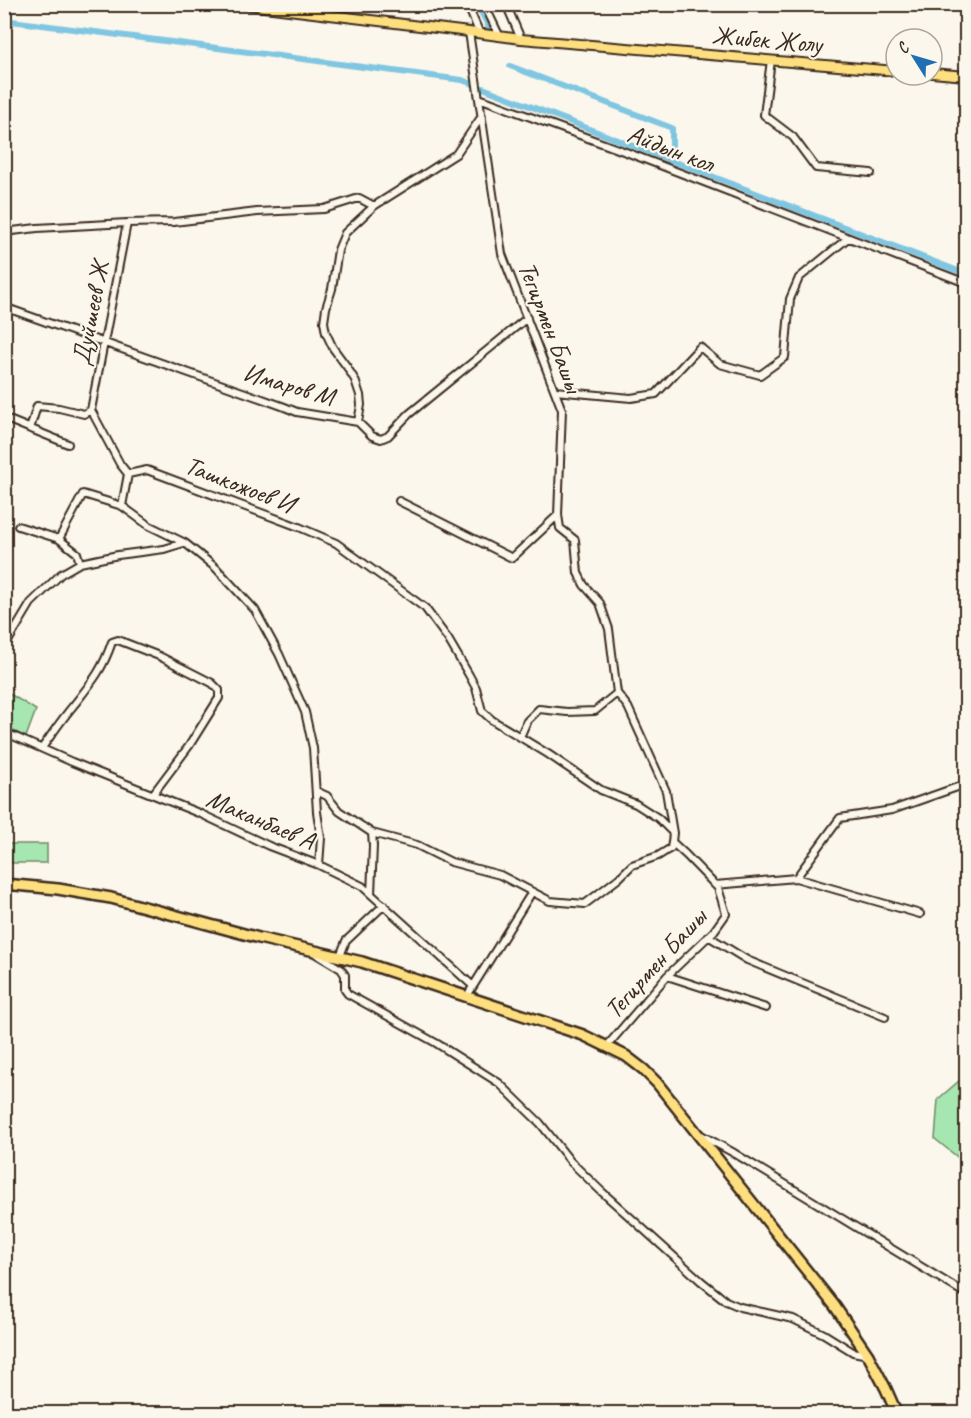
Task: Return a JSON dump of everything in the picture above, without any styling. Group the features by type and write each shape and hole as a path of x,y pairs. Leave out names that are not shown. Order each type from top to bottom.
{"highway":[{"path":"4,884 58,888 111,898 259,938 362,962 582,1035 626,1056 657,1083 834,1305 868,1355 897,1413"}],"main road":[{"name":"Жибек Жолу","path":"240,4 500,37 884,69"},
{"path":"944,74 966,76"}],"street":[{"path":"467,4 480,34"},
{"path":"484,4 500,37"},
{"path":"506,4 521,39"},
{"name":"Тегирмен Башы","path":"469,32 502,254 562,410 558,515"},
{"path":"771,60 764,115 793,137 816,168 871,173"},
{"name":"Айдын кол","path":"479,98 966,283"},
{"path":"358,422 361,405 355,380 333,348 324,322 338,250 345,233 374,206 456,154 482,115"},
{"path":"4,232 127,222 174,222 257,212 324,209 359,198 374,206"},
{"name":"Дуйшеев Ж","path":"91,410 127,222"},
{"path":"555,391 631,398 656,394 700,347 720,364 760,375 785,357 790,299 799,278 848,238"},
{"name":"Имаров М","path":"4,307 297,412 358,422 372,436 381,439 388,436 409,414 527,318"},
{"path":"30,429 37,406 84,414 91,410 120,464 128,474 122,506"},
{"path":"4,418 68,444"},
{"name":"Ташкожоев И","path":"128,474 147,470 336,543 425,608 448,639 469,675 476,688 482,711 492,720 558,760 601,790 636,804 658,818 673,832"},
{"path":"59,539 83,494 122,506 148,525 185,543 216,568 255,610 279,654 305,712 313,748 321,838 319,865"},
{"path":"399,501 512,558 558,515"},
{"path":"316,791 327,796 339,811 372,833 417,846 451,862 501,875 550,901 585,904 632,866 671,848 673,832 666,791 628,707 617,693 609,629 600,603 584,585 578,573 575,540 560,528 558,515"},
{"path":"18,526 59,539 77,553 80,563"},
{"path":"4,648 31,603 61,574 80,563 164,549 185,543"},
{"path":"42,748 98,675 106,661 112,642 118,640 159,656 212,683 219,690 219,698 189,746 153,794"},
{"path":"520,737 527,721 539,708 567,712 596,711 617,693"},
{"name":"Маканбаев А","path":"4,732 201,814 362,886 473,986"},
{"path":"796,878 840,818 892,810 966,784"},
{"path":"372,833 372,894"},
{"name":"Тегирмен Башы","path":"607,1046 667,976 714,931 726,914 718,888 672,842"},
{"path":"714,885 796,878 920,914"},
{"path":"467,996 532,892"},
{"path":"340,956 346,941 384,905"},
{"path":"708,936 747,960 885,1017"},
{"path":"309,949 341,969 345,975 345,990 348,994 436,1043 499,1083 540,1123 571,1162 601,1191 701,1281 726,1300 740,1307 793,1319 853,1352 868,1355"},
{"path":"667,976 766,1008"},
{"path":"697,1134 734,1153 966,1294"}],"green space":[{"path":"5,691 36,710 26,737 5,727"},
{"path":"7,844 47,844 47,863 8,863"},
{"path":"966,1075 966,1164 935,1139 938,1099"}],"waterway":[{"path":"477,4 489,27"},
{"path":"4,20 462,80 473,84"},
{"path":"510,66 672,128 672,161"},
{"path":"483,88 966,274"}]}
